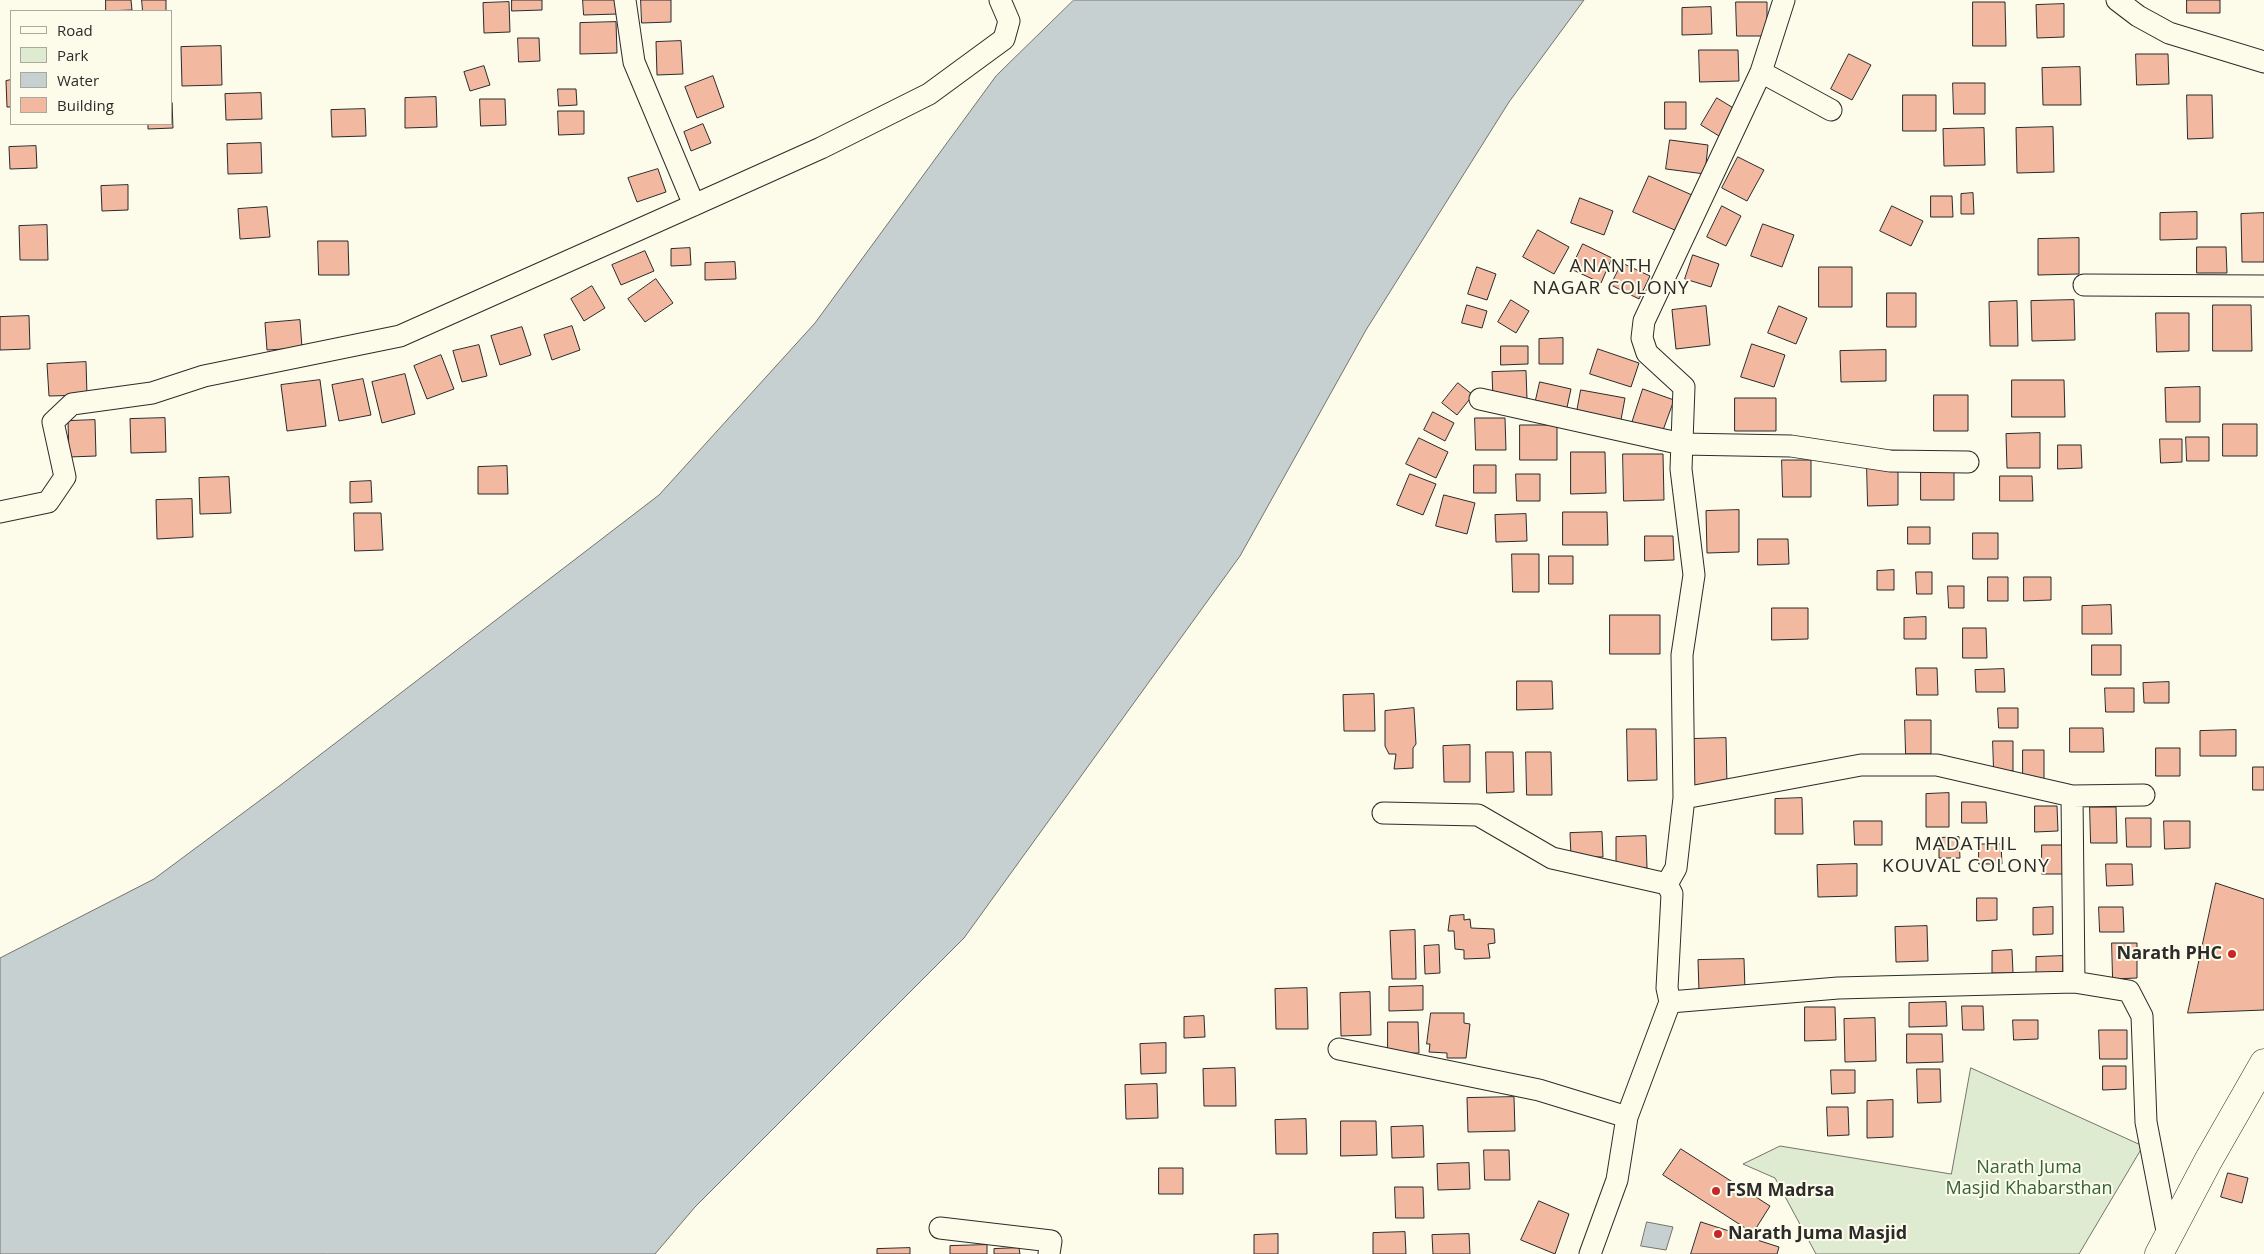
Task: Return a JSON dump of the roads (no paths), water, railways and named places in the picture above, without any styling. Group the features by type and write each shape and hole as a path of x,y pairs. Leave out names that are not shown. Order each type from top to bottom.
{"main road":[{"path":"2163,1245 2264,1063"}],"street":[{"path":"625,0 634,62 694,205"},
{"path":"0,512 48,502 65,477 53,422 72,404 152,392 204,376 400,336 821,148 929,94 1004,40 1009,21 1000,0"},
{"path":"1667,884 1676,868 1684,798 1682,655 1694,575 1681,469 1684,388 1647,353 1642,338 1644,321 1761,72 1784,0"},
{"path":"2118,0 2138,16 2169,33 2264,62"},
{"path":"1761,72 1831,110"},
{"path":"2084,284 2264,286"},
{"path":"1480,399 1682,444 1791,446 1890,461 1968,462"},
{"path":"1684,798 1861,765 1937,765 2072,796 2144,795"},
{"path":"2072,796 2074,982"},
{"path":"1383,813 1478,815 1552,858 1667,884"},
{"path":"1590,1254 1617,1180 1627,1117 1670,1002 1667,988 1672,894 1667,884"},
{"path":"1670,1002 1838,988 2074,982 2129,991 2142,1016 2146,1122 2163,1245"},
{"path":"1339,1049 1538,1090 1627,1117"},
{"path":"940,1228 1051,1241 1049,1254"}],"water":[{"path":"1074,0 1584,0 1509,102 1366,330 1240,556 964,938 695,1207 655,1254 0,1254 0,958 154,879 282,784 659,495 815,323 996,76"},
{"path":"1647,1222 1673,1227 1666,1250 1641,1246"}],"place":[{"name":"Narath PHC","path":"2232,954"},
{"name":"FSM Madrsa","path":"1716,1191"},
{"name":"Narath Juma Masjid","path":"1718,1234"}],"district":[{"name":"ANANTH NAGAR COLONY","path":"1611,278"},
{"name":"MADATHIL KOUVAL COLONY","path":"1966,856"}],"park label":[{"name":"Narath Juma Masjid Khabarsthan","path":"2029,1178"}]}
